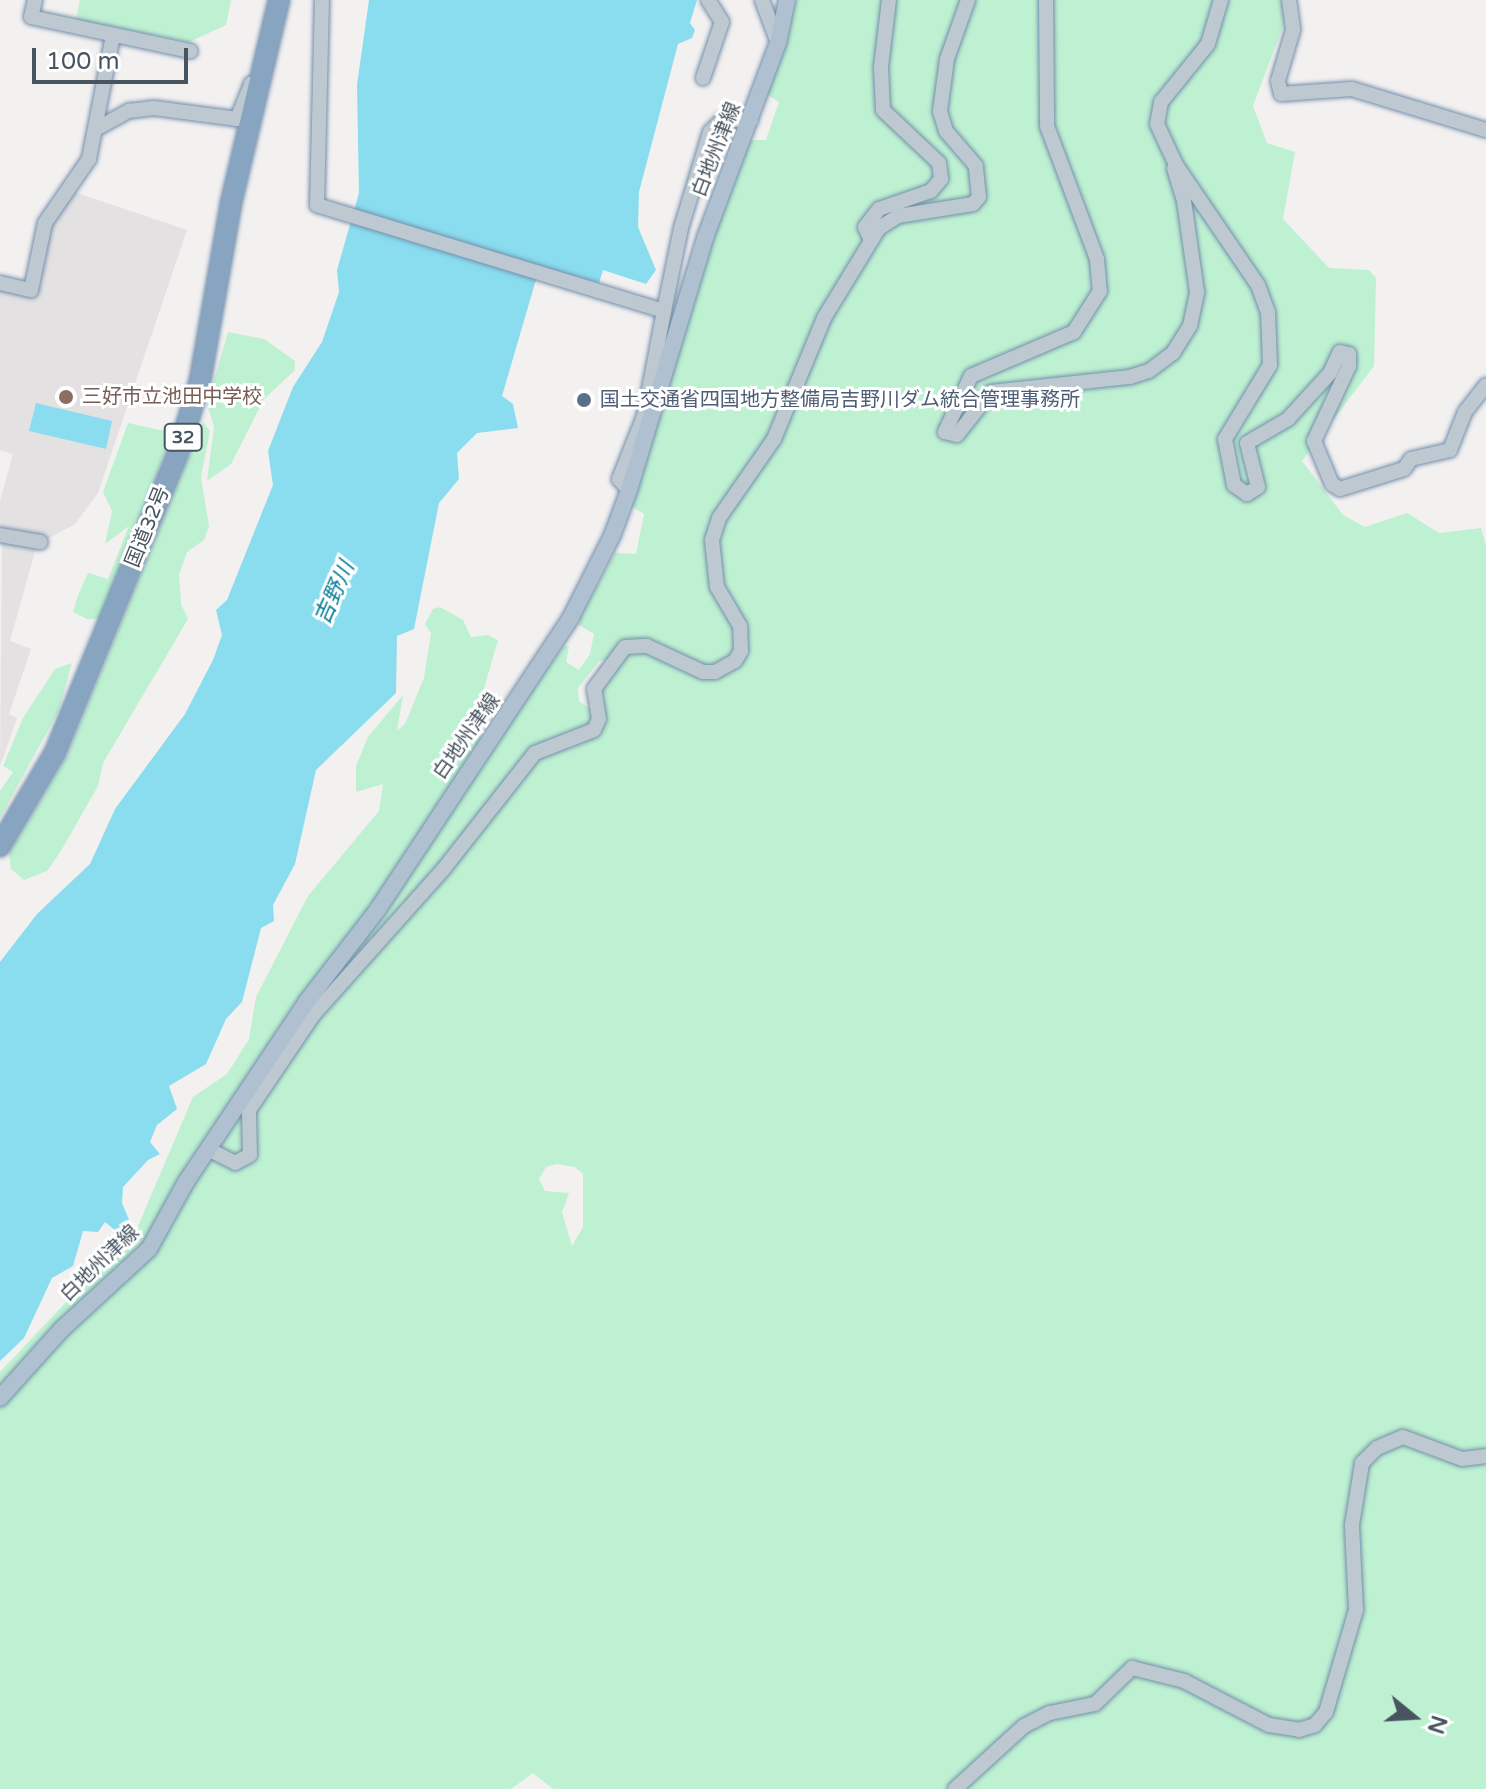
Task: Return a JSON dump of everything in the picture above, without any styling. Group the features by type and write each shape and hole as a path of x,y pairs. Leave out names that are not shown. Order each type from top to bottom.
{"highway":[{"name":"国道32号","path":"0,846 55,753 178,453 200,381 231,203 279,0"}],"main road":[{"name":"白地州津線","path":"0,1398 62,1329 140,1259 208,1149 307,1001 378,909 558,638 606,551 629,490 705,238 778,43 787,0"}],"street":[{"path":"35,0 31,17 190,51"},
{"path":"322,0 317,84 321,133 313,197 323,209 664,311"},
{"path":"762,0 778,43"},
{"path":"871,240 865,227 879,209 931,191 941,179 939,163 883,110 881,67 889,0"},
{"path":"208,1149 235,1163 250,1155 249,1110 314,1014 442,871 535,753 594,730 599,719 594,689 625,647 647,646 703,672 715,672 735,661 742,638 712,572 716,529 774,439 824,318 871,240 898,216 973,204 979,197 976,166 946,131 940,111 947,59 968,0"},
{"path":"1046,0 1047,126 1097,259 1100,291 1074,332 971,376 945,432 957,435 991,392 1130,377 1149,371 1173,353 1190,326 1197,292 1184,201 1160,134 1158,112 1200,57 1221,0"},
{"path":"1289,0 1293,30 1278,81 1281,94 1352,89 1486,130"},
{"path":"703,78 722,22 708,1"},
{"path":"0,283 31,290 45,223 89,159 113,35"},
{"path":"96,129 129,111 154,108 237,119 251,84 260,85"},
{"path":"629,490 619,479 644,416 681,228 710,132 722,120 751,120"},
{"path":"1171,158 1258,285 1268,312 1270,365 1225,439 1240,492 1252,493 1258,487 1247,443 1288,419 1330,373 1340,352 1349,354 1349,366 1314,441 1332,484 1340,489 1404,469 1411,459 1450,450 1465,412 1486,385"},
{"path":"0,535 40,542"},
{"path":"955,1789 1024,1726 1050,1713 1095,1704 1138,1667 1184,1681 1269,1725 1299,1730 1315,1725 1329,1703 1356,1610 1352,1525 1362,1463 1377,1448 1403,1437 1462,1459 1486,1456"}],"shaded area":[{"name":"三好市立池田中学校","path":"74,192 187,230 98,493 75,524 46,540 0,532 0,501 13,454 0,450 0,286 33,294 45,233"},
{"path":"2,537 36,548 10,641 31,649 9,714 17,718 0,766"}],"green space":[{"path":"80,0 231,0 226,25 189,42 76,20"},
{"path":"796,0 1293,0 1253,106 1267,143 1295,152 1283,219 1329,268 1369,270 1376,278 1374,366 1302,461 1343,515 1365,527 1407,513 1439,533 1481,528 1486,545 1486,1789 553,1789 533,1773 511,1789 0,1789 0,1372 138,1226 193,1097 227,1074 249,1039 256,997 308,896 379,811 383,784 356,792 356,766 368,737 403,695 397,731 405,724 424,678 431,633 425,624 433,609 440,607 463,620 471,637 488,635 498,640 472,730 492,745 564,646 569,646 566,662 579,670 590,654 594,634 579,625 580,618 615,553 636,554 644,514 631,506 706,258 750,140 766,140 779,102 767,94","holes":["627,641 649,644 649,651 627,651 598,696 604,719 601,728 591,737 581,734 590,726 593,711 579,701 578,688 599,661 609,660","557,1164 575,1167 583,1174 583,1227 572,1246 562,1212 569,1193 545,1191 539,1179 546,1167"]},
{"path":"228,332 264,339 295,361 295,370 264,399 231,464 207,481 214,427 207,404"},
{"path":"203,422 210,431 201,477 209,526 204,540 187,552 179,575 181,604 188,619 103,763 98,786 61,851 47,871 24,880 11,869 9,854 67,756"},
{"path":"128,423 164,431 170,441 99,619 87,619 73,612 78,595 88,573 108,579 129,526 105,544 112,511 103,492"},
{"path":"72,663 59,710 0,818 0,791 13,772 3,766 23,718 55,669"}],"water":[{"name":"吉野川","path":"369,0 697,0 690,23 695,30 692,38 678,44 639,192 638,227 656,270 646,284 603,270 599,283 540,266 502,396 513,404 518,428 477,433 457,453 459,479 439,503 414,629 397,636 396,693 316,770 295,864 273,905 274,921 261,928 242,1002 226,1019 206,1064 169,1086 177,1109 157,1125 150,1142 160,1154 148,1160 123,1187 122,1203 130,1222 117,1232 105,1222 98,1232 83,1231 73,1266 52,1278 24,1338 0,1361 0,962 37,914 90,864 115,809 185,714 213,660 222,635 216,610 227,600 273,485 268,451 293,387 322,342 339,292 337,270 359,193 357,85"},
{"path":"36,403 112,421 106,449 29,431"}],"place":[{"name":"三好市立池田中学校","path":"66,397"},
{"name":"国土交通省四国地方整備局吉野川ダム統合管理事務所","path":"584,400"}]}
